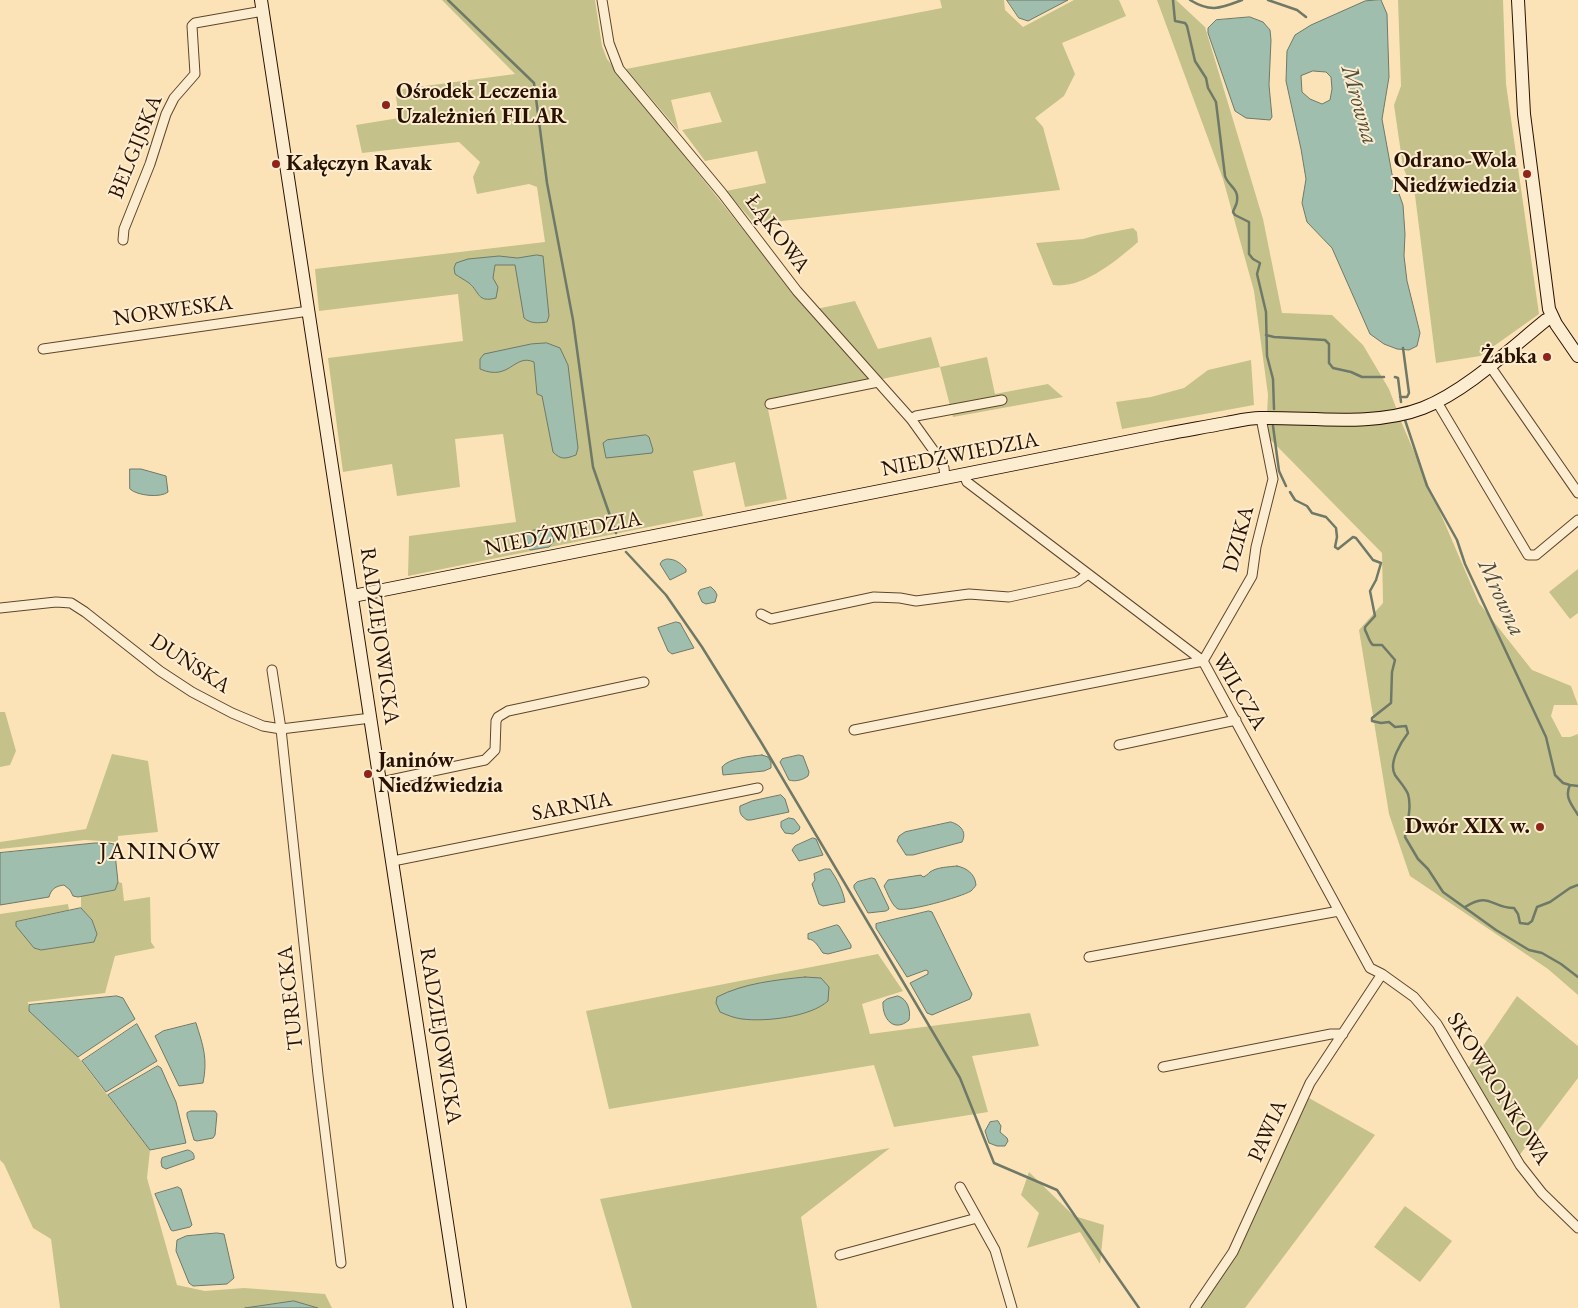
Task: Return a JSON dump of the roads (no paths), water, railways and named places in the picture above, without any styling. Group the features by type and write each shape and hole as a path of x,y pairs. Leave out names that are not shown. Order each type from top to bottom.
{"street":[{"name":"ŁĄKOWA","path":"602,0 609,43 619,69 722,193 796,291 912,418 940,458 945,478"},
{"path":"1518,0 1520,64 1525,121 1547,297 1552,317 1578,356"},
{"name":"BELGIJSKA","path":"123,240 124,229 150,164 166,114 174,98 194,74 192,26 262,5"},
{"name":"RADZIEJOWICKA","path":"262,5 460,1308"},
{"name":"NORWESKA","path":"43,348 309,311"},
{"name":"NIEDŹWIEDZIA","path":"352,596 1166,434 1261,418 1370,418 1402,414 1437,402 1490,366 1552,317"},
{"path":"1490,366 1578,493"},
{"path":"770,404 878,382"},
{"path":"912,418 1002,400"},
{"path":"1437,402 1528,555 1536,555 1578,520"},
{"name":"DZIKA","path":"1203,661 1252,576 1256,547 1273,479 1261,418"},
{"name":"WILCZA","path":"964,475 966,482 1203,661 1370,968 1382,974"},
{"path":"761,614 771,619 874,598 900,598 922,601 969,594 1009,597 1077,582 1088,574"},
{"name":"DUŃSKA","path":"0,608 56,602 71,603 160,671 192,692 232,713 263,726 281,729 371,718"},
{"path":"854,730 1203,661"},
{"name":"TURECKA","path":"272,670 281,729 317,1066 341,1263"},
{"path":"381,782 485,760 495,750 496,721 498,717 508,711 644,682"},
{"path":"1119,745 1236,720"},
{"name":"SARNIA","path":"393,861 758,788"},
{"path":"1089,957 1339,911"},
{"name":"PAWIA","path":"1195,1308 1233,1252 1310,1083 1382,974"},
{"name":"SKOWRONKOWA","path":"1382,974 1414,997 1437,1024 1520,1165 1542,1193 1578,1228"},
{"path":"1163,1067 1331,1034 1342,1034"},
{"path":"960,1187 995,1250 1012,1308"},
{"path":"840,1255 977,1218"}],"water":[{"path":"1007,0 1068,0 1028,21 1019,18"},
{"path":"1381,0 1387,14 1389,77 1382,119 1392,174 1403,205 1404,256 1407,281 1420,333 1417,346 1409,350 1397,349 1384,344 1370,334 1332,248 1307,222 1302,203 1306,179 1286,81 1287,51 1295,35 1311,25 1365,1","holes":["1313,71 1326,72 1331,77 1332,89 1330,100 1322,104 1310,99 1302,92 1301,76"]},
{"path":"1250,17 1263,22 1270,30 1269,85 1272,117 1270,120 1246,118 1235,111 1208,33 1208,28 1216,20"},
{"path":"499,256 517,258 543,256 549,316 547,322 532,322 524,318 515,265 495,265 493,278 498,287 496,298 490,299 482,298 473,286 455,274 454,268 456,263 468,259"},
{"path":"547,343 560,348 568,365 578,448 576,455 566,458 561,458 553,452 542,396 537,394 534,362 521,361 498,372 480,369 480,359 484,354 531,344"},
{"path":"646,435 649,437 653,450 652,453 606,458 603,443 607,440"},
{"path":"130,469 141,469 166,476 168,492 155,496 143,495 133,491 130,489"},
{"path":"538,529 550,529 554,541 549,547 530,550 525,533"},
{"path":"667,559 678,562 686,569 686,572 670,580 660,564"},
{"path":"711,587 717,595 715,602 706,604 702,602 698,593 700,590"},
{"path":"676,622 680,623 694,648 672,654 668,651 658,628"},
{"path":"762,755 768,757 771,762 771,768 764,771 723,775 722,767 730,761"},
{"path":"799,755 803,756 809,772 808,776 804,779 789,780 780,762 782,759"},
{"path":"781,795 785,799 789,812 751,820 747,820 741,814 740,806 752,801"},
{"path":"789,818 794,819 800,827 793,834 785,833 781,827 781,822"},
{"path":"951,822 962,829 964,835 962,842 913,855 906,855 897,841 899,836 905,832"},
{"path":"813,838 816,839 823,855 799,861 792,850 795,846"},
{"path":"95,843 114,844 118,882 115,890 78,897 73,896 64,885 54,888 49,897 0,905 0,853"},
{"path":"957,866 970,872 976,886 971,891 957,897 912,908 898,909 884,886 888,880 921,875 923,877 936,869"},
{"path":"830,869 835,877 845,902 823,906 819,904 812,884 815,880 814,874"},
{"path":"875,879 888,906 889,909 886,911 868,913 854,888 857,882"},
{"path":"81,908 92,920 97,934 94,942 41,950 34,948 16,926 16,922"},
{"path":"929,911 932,912 972,994 970,999 932,1015 927,1013 910,983 928,974 928,971 926,970 907,977 876,928 876,924"},
{"path":"837,925 851,945 851,948 828,954 823,953 815,942 808,939 808,934"},
{"path":"805,977 821,978 829,987 828,1001 799,1015 763,1020 742,1019 720,1012 716,1003 717,997 738,988"},
{"path":"117,996 123,998 135,1019 78,1057 29,1011 29,1005"},
{"path":"898,996 904,1000 910,1013 909,1020 904,1024 898,1025 887,1019 883,1002"},
{"path":"196,1023 205,1059 203,1083 179,1086 155,1036 163,1031"},
{"path":"137,1024 157,1061 106,1092 82,1061"},
{"path":"158,1066 161,1068 176,1102 186,1143 150,1150 108,1095"},
{"path":"191,1111 215,1111 217,1114 213,1138 194,1140 187,1116 187,1113"},
{"path":"998,1121 1001,1126 1000,1132 1008,1141 1005,1146 989,1143 985,1131 990,1122"},
{"path":"188,1150 193,1153 194,1159 166,1169 162,1167 162,1158"},
{"path":"178,1187 181,1189 192,1225 173,1231 155,1194"},
{"path":"224,1234 234,1278 227,1284 193,1286 189,1283 176,1251 177,1240 186,1236"},
{"path":"294,1301 318,1308 245,1308"}],"waterway":[{"path":"448,0 534,83 547,183 573,320 593,467 616,533"},
{"name":"Mrowna","path":"1173,0 1175,21 1185,23 1187,26 1195,61 1206,78 1208,88 1216,102 1225,176 1235,190 1237,197 1237,204 1233,212 1249,222 1249,254 1260,263 1257,274 1266,312 1267,356 1273,379 1274,409"},
{"name":"Mrowna","path":"1190,0 1210,8 1242,0"},
{"name":"Mrowna","path":"1268,0 1297,10 1306,17"},
{"name":"Mrowna","path":"1266,335 1325,340 1329,344 1329,363 1333,368 1351,372 1362,377 1384,377"},
{"name":"Mrowna","path":"1400,397 1407,397 1409,393 1403,348"},
{"name":"Mrowna","path":"1395,377 1398,378 1401,402"},
{"name":"Mrowna","path":"1405,420 1427,486 1457,540 1465,564 1546,737 1555,775 1563,783 1578,786"},
{"name":"Mrowna","path":"1273,426 1279,471 1286,486"},
{"name":"Mrowna","path":"1290,492 1295,500 1307,506 1312,513 1326,517 1336,528 1335,547 1338,549 1353,537 1356,538 1373,560 1381,563 1376,580 1370,591 1375,616 1365,627 1365,630 1372,644 1382,645 1395,660 1392,672 1391,703 1372,718 1372,721 1389,722 1395,727 1406,726 1408,733 1396,753 1393,770 1408,794 1409,810 1405,837 1418,859 1428,869 1443,892 1496,930 1529,950 1542,953 1578,977"},
{"path":"626,552 666,595 702,647 761,742 960,1078 994,1163 1057,1190 1139,1308"},
{"name":"Mrowna","path":"1570,785 1568,797 1578,815"},
{"name":"Mrowna","path":"1465,907 1480,900 1490,901 1500,906 1514,908 1520,923 1528,924 1532,921 1537,907 1550,902 1570,888 1578,885"}],"place":[{"name":"Ośrodek Leczenia Uzależnień FILAR","path":"386,105"},
{"name":"Kałęczyn Ravak","path":"276,164"},
{"name":"Odrano-Wola Niedźwiedzia","path":"1527,174"},
{"name":"Żabka","path":"1547,357"},
{"name":"Janinów Niedźwiedzia","path":"368,774"},
{"name":"Dwór XIX w.","path":"1540,827"}],"district":[{"name":"JANINÓW","path":"160,852"}]}
